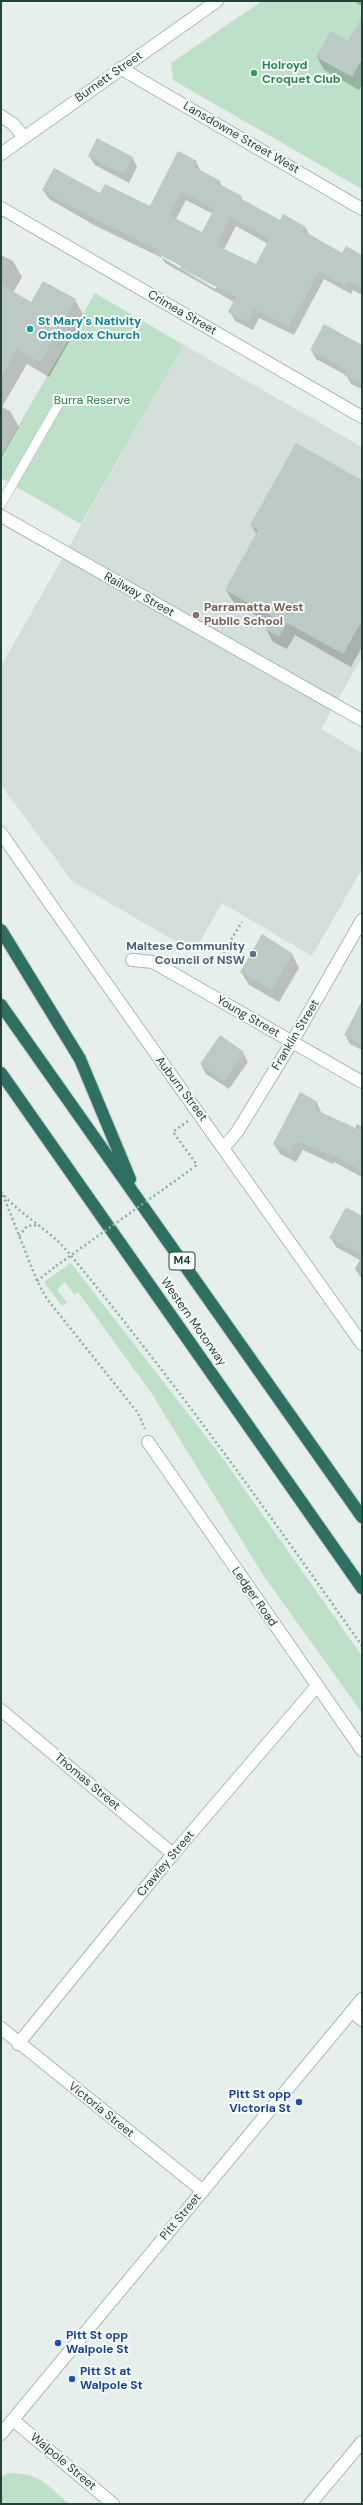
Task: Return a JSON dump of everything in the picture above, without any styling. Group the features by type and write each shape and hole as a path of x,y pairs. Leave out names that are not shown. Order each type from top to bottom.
{"highway":[{"path":"1,930 80,1059 137,1198"},
{"name":"M4","path":"1,1005 362,1517"},
{"name":"Western Motorway","path":"1,1073 362,1588"}],"street":[{"name":"Burnett Street","path":"1,154 120,68 217,1"},
{"name":"Lansdowne Street West","path":"120,68 362,209"},
{"path":"1,116 13,124 24,137"},
{"name":"Crimea Street","path":"1,208 362,417"},
{"name":"Railway Street","path":"1,516 362,720"},
{"name":"Auburn Street","path":"1,833 155,1054 224,1147 362,1344"},
{"name":"Franklin Street","path":"224,1147 237,1132 292,1042 362,920"},
{"name":"Young Street","path":"132,960 153,962 362,1082"},
{"name":"Ledger Road","path":"148,1442 316,1686 362,1750"},
{"name":"Crawley Street","path":"18,2044 173,1854 316,1686"},
{"name":"Thomas Street","path":"1,1710 173,1854"},
{"name":"Pitt Street","path":"1,2434 362,1999"},
{"path":"352,2011 362,2020"},
{"name":"Victoria Street","path":"1,2029 202,2191"},
{"name":"Walpole Street","path":"13,2420 113,2504"},
{"path":"310,2504 362,2442"}],"lane":[{"path":"1,504 62,398"}],"path":[{"path":"218,961 242,922"},
{"path":"37,1281 198,1165 173,1132 190,1120"},
{"path":"2,1193 41,1226 67,1251 168,1376 259,1499 362,1646"},
{"path":"2,1193 37,1281 47,1299 138,1413 145,1429 148,1442"},
{"path":"19,1236 27,1226 35,1224 41,1226"}],"shaded area":[{"name":"Parramatta West Public School","path":"184,345 362,447 362,657 321,729 362,753 362,869 312,956 222,903 194,952 72,881 1,785 1,666"}],"green space":[{"path":"262,1 362,1 362,189 173,80 171,63"},
{"name":"Burra Reserve","path":"95,293 184,345 81,524 1,478 1,456"},
{"path":"71,1263 221,1456 362,1656 362,1713 263,1575 152,1394 78,1292 75,1295 65,1282 57,1290 67,1302 62,1306 44,1282"},
{"path":"8,2473 28,2475 42,2481 69,2504 1,2504 1,2477"}],"building":[{"path":"362,17 362,59 352,77 316,57 330,31 348,41"},
{"path":"97,138 133,157 123,174 88,156"},
{"path":"178,151 197,161 194,167 221,181 219,184 242,196 240,198 280,220 283,214 306,227 304,231 342,253 346,246 362,255 362,289 348,281 345,286 319,271 289,327 254,309 248,322 228,312 236,297 180,268 181,266 158,254 160,251 88,216 42,190 54,168 100,193 105,184 150,206","holes":["181,191 214,209 202,232 169,215","230,217 269,239 256,264 217,246"]},
{"name":"St Mary's Nativity Orthodox Church","path":"43,281 76,299 40,362 17,349 1,377 1,284 31,302"},
{"path":"324,324 362,345 362,384 344,375 347,370 310,350"},
{"path":"296,443 362,480 362,621 343,654 287,623 279,637 265,629 272,616 225,590 258,530 250,525"},
{"path":"262,934 293,954 272,990 240,972"},
{"path":"362,1001 362,1045 344,1035"},
{"path":"220,1035 244,1052 224,1081 200,1064"},
{"path":"300,1092 318,1102 314,1109 362,1131 362,1171 328,1152 328,1154 297,1141 290,1153 273,1144"},
{"path":"346,1207 362,1216 362,1255 329,1238"}],"place":[{"name":"Holroyd Croquet Club","path":"254,73"},
{"name":"St Mary's Nativity Orthodox Church","path":"30,329"},
{"name":"Parramatta West Public School","path":"196,615"},
{"name":"Maltese Community Council of NSW","path":"253,954"},
{"name":"Pitt St opp Victoria St","path":"299,2102"},
{"name":"Pitt St opp Walpole St","path":"58,2343"},
{"name":"Pitt St at Walpole St","path":"72,2379"}]}
